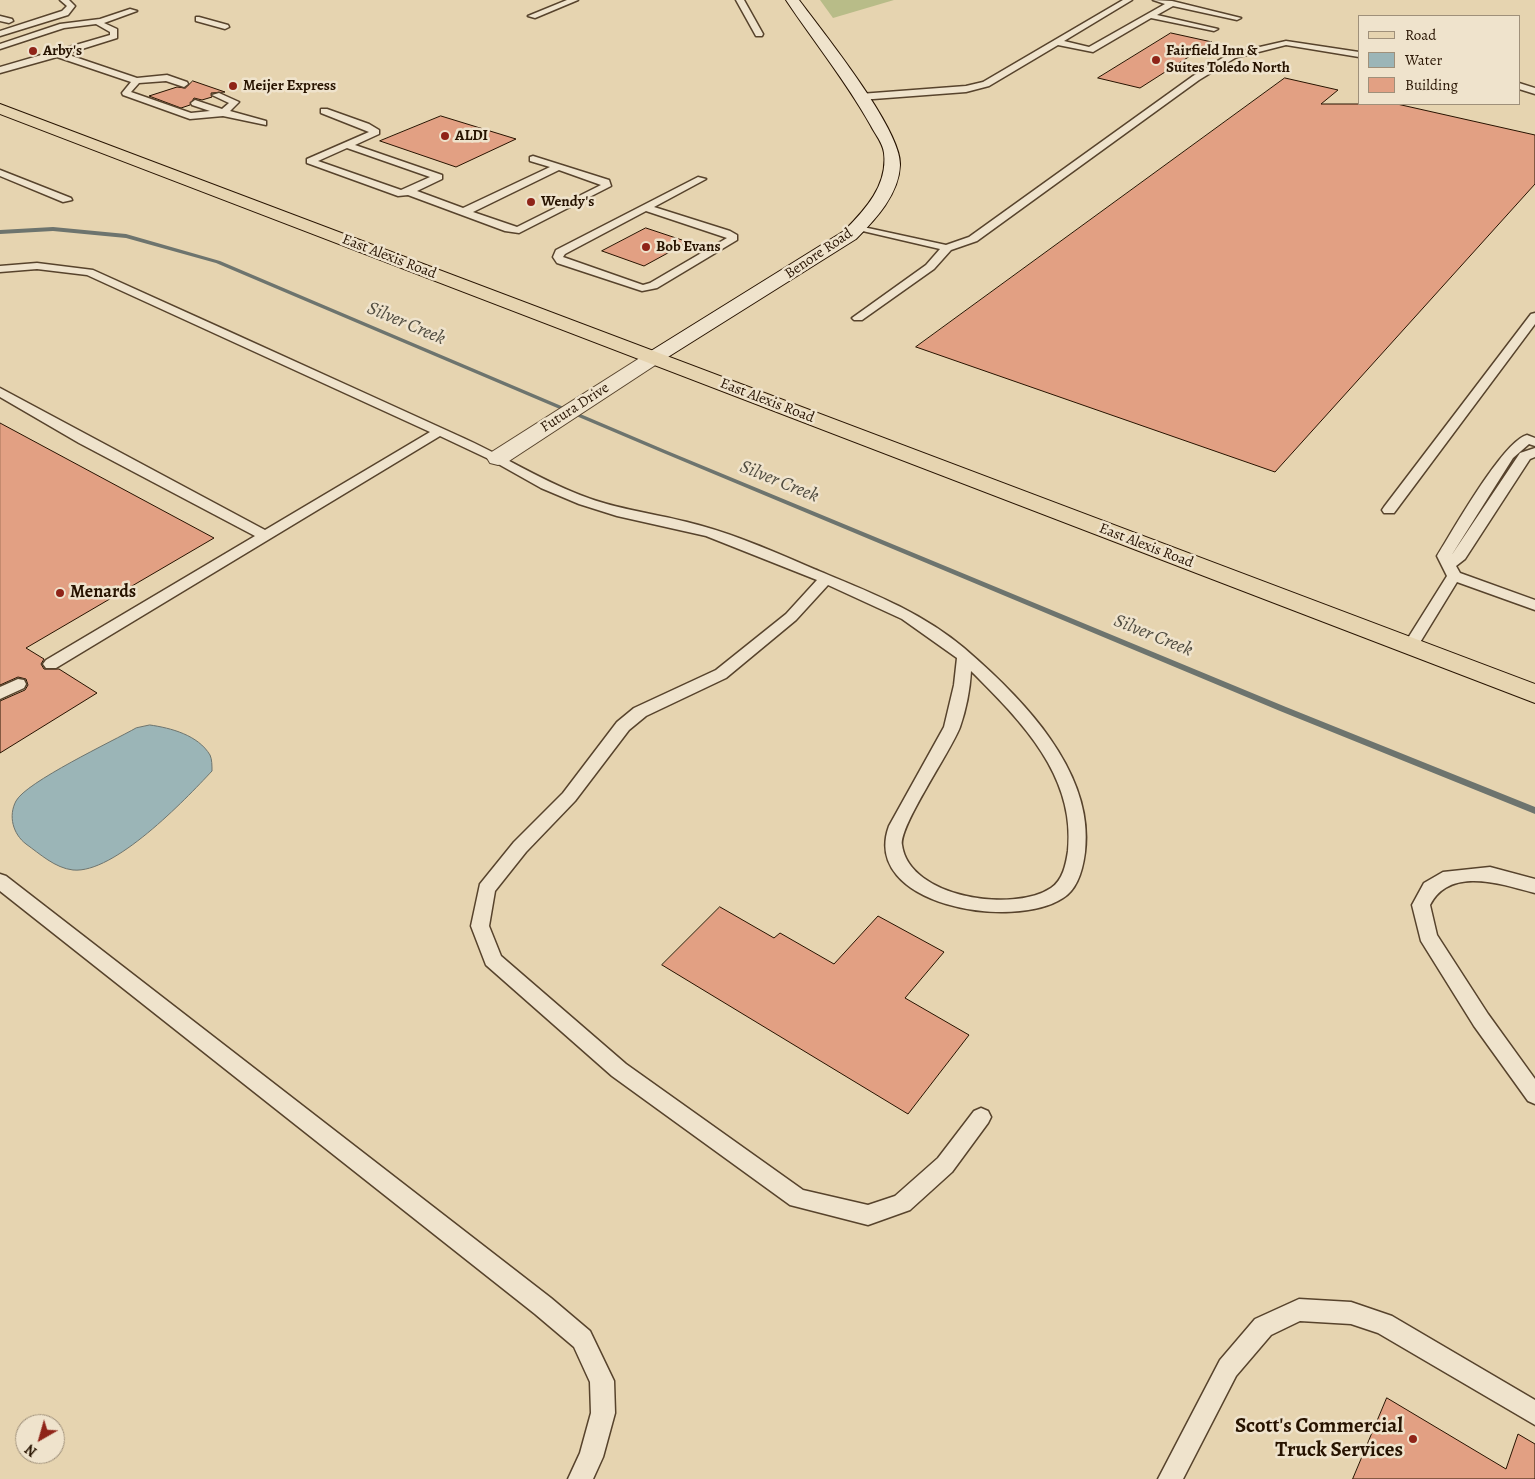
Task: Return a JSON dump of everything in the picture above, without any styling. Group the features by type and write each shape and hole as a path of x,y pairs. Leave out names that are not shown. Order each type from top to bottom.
{"main road":[{"name":"Benore Road","path":"653,358 828,251 858,227 879,203 887,186 892,153 860,97 792,0"},
{"name":"East Alexis Road","path":"1,111 1535,694"},
{"name":"Futura Drive","path":"498,458 653,358"}],"lane":[{"path":"0,34 65,13 71,6 64,0"},
{"path":"532,16 574,0"},
{"path":"740,0 759,34"},
{"path":"1112,0 1125,2"},
{"path":"1157,0 1238,18"},
{"path":"860,97 966,89 986,84 1125,2"},
{"path":"1056,42 1090,50 1172,3"},
{"path":"0,47 63,26 101,21 133,11"},
{"path":"1150,16 1214,29"},
{"path":"0,18 9,20 0,23"},
{"path":"199,19 226,27"},
{"path":"3,70 114,36 114,30 99,23 101,21"},
{"path":"858,318 930,267 947,248 973,239 1196,78 1232,56 1286,43 1358,55"},
{"path":"58,54 154,88"},
{"path":"184,84 167,78 136,81 126,93 190,116 223,113 235,102 216,95"},
{"path":"1520,86 1535,91"},
{"path":"195,103 263,124"},
{"path":"324,111 376,132 346,145 310,161 402,194 438,177 346,145"},
{"path":"408,191 509,229 519,230 606,186 606,182 533,159"},
{"path":"464,212 558,167"},
{"path":"0,173 67,200"},
{"path":"646,208 726,233 733,237 732,240 653,286 642,288 561,261 558,257 560,252 701,179"},
{"path":"858,227 947,248"},
{"path":"0,269 38,266 89,272 498,458 549,488 599,507 696,528 888,605 937,634 994,686 1044,740 1066,775 1078,820 1076,851 1071,876 1058,892 1034,904 1005,908 973,906 940,895 915,879 901,865 893,845 898,826 952,726 962,685 964,659"},
{"path":"1389,510 1535,316"},
{"path":"0,392 84,440 265,534"},
{"path":"51,664 265,534 440,431"},
{"path":"1531,440 1508,456 1444,556 1451,570 1535,605"},
{"path":"1411,646 1451,570 1522,460 1525,456 1535,452"},
{"path":"826,579 791,617 720,674 640,712 623,726 569,797 520,847 486,889 480,926 494,960 619,1070 798,1198 868,1215 902,1203 945,1166 981,1116"},
{"path":"0,694 18,684"},
{"path":"1535,886 1490,874 1449,877 1430,888 1421,905 1428,936 1481,1020 1535,1094"},
{"path":"0,881 535,1300 582,1339 602,1381 603,1413 591,1457 580,1479"},
{"path":"1170,1479 1228,1368 1263,1327 1299,1310 1351,1313 1384,1324 1535,1413"}],"green space":[{"path":"820,0 894,0 833,18"}],"water":[{"path":"150,725 167,728 199,742 211,758 212,771 167,816 128,848 90,868 66,869 54,864 22,840 15,830 12,813 16,801 23,793 52,773 91,752 136,728"}],"building":[{"name":"Fairfield Inn & Suites Toledo North","path":"1171,33 1212,42 1140,88 1098,78"},
{"path":"1285,78 1338,90 1321,104 1401,105 1535,135 1535,184 1275,472 916,347"},
{"path":"193,81 225,92 211,93 212,97 202,100 194,98 190,105 181,108 149,96 177,87 185,88"},
{"name":"ALDI","path":"441,116 516,139 456,167 380,141"},
{"name":"Bob Evans","path":"646,228 688,242 644,266 602,251"},
{"name":"Menards","path":"0,423 214,538 26,648 44,659 41,664 44,669 59,669 97,693 0,753 0,701 25,690 28,685 26,679 18,677 0,685"},
{"path":"720,907 774,938 780,933 834,964 878,916 944,952 905,998 969,1035 908,1114 662,965"},
{"name":"Scott's Commercial Truck Services","path":"1387,1398 1506,1469 1518,1434 1535,1444 1535,1479 1353,1479"}],"waterway":[{"name":"Silver Creek","path":"0,232 53,229 126,236 218,262 663,451 1283,709 1535,811"}],"place":[{"name":"Arby's","path":"33,51"},
{"name":"Fairfield Inn & Suites Toledo North","path":"1156,60"},
{"name":"Meijer Express","path":"233,86"},
{"name":"ALDI","path":"445,136"},
{"name":"Wendy's","path":"531,202"},
{"name":"Bob Evans","path":"646,247"},
{"name":"Menards","path":"60,593"},
{"name":"Scott's Commercial Truck Services","path":"1413,1439"}]}
